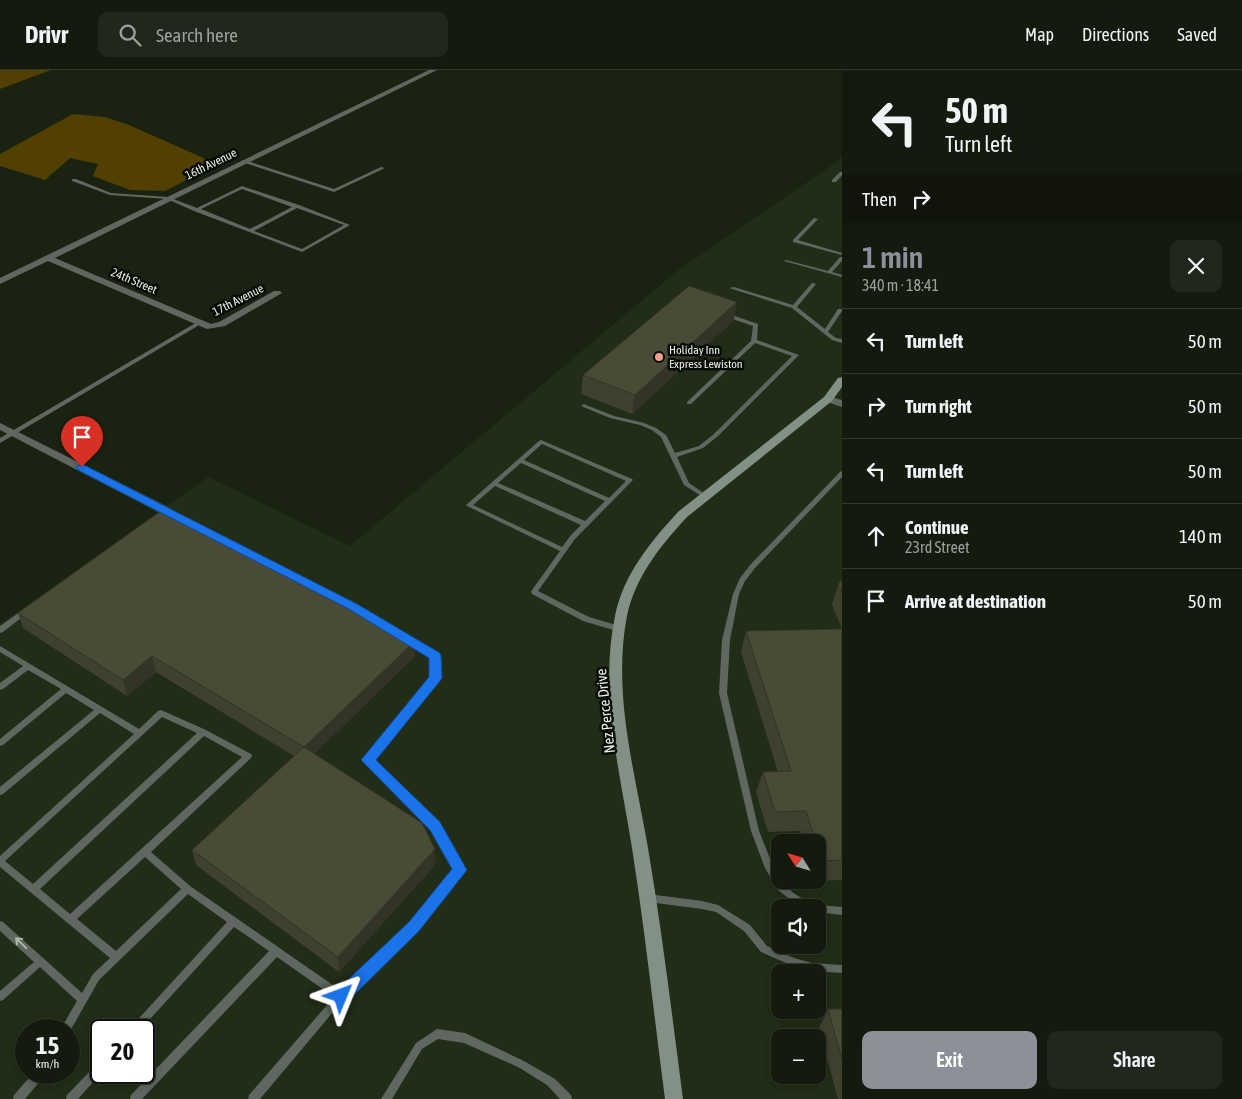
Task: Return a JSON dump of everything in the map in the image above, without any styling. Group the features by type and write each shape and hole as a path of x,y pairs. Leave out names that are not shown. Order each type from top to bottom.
{"street":[{"name":"16th Avenue","path":"0,281 243,161 434,70"},
{"name":"24th Street","path":"48,258 210,327"},
{"name":"17th Avenue","path":"210,327 222,324 277,294"},
{"name":"Nez Perce Drive","path":"674,1099 647,898 618,709 616,664 621,616 628,593 652,549 683,514 828,399 842,380"},
{"path":"828,399 842,404"},
{"path":"0,426 167,514"}],"lane":[{"path":"243,161 334,192 384,168"},
{"path":"834,181 842,173"},
{"path":"74,180 110,194 168,198 196,210 302,251 348,225 242,187 196,210"},
{"path":"250,231 297,206"},
{"path":"816,219 795,241 842,254"},
{"path":"829,273 842,258"},
{"path":"786,261 842,276"},
{"path":"794,306 814,284"},
{"path":"732,288 794,306 834,339 842,341"},
{"path":"825,332 840,310"},
{"path":"689,403 754,341 756,325 719,313"},
{"path":"0,441 199,323"},
{"path":"673,456 701,447 716,435 796,355 754,341"},
{"path":"584,406 654,429 664,436 686,484 706,496"},
{"path":"563,550 469,505 541,442 630,480 585,524 563,550 534,592 586,619 620,629"},
{"path":"520,460 609,500"},
{"path":"797,899 781,887 769,868 755,831 723,693 726,640 736,594 742,580 753,566 842,473"},
{"path":"494,483 585,524"},
{"path":"264,561 353,606 386,626"},
{"path":"0,630 30,608"},
{"path":"252,1099 341,996 414,927 460,870 435,826 368,760 436,678 435,656 402,636"},
{"path":"0,649 139,733"},
{"path":"0,687 28,666"},
{"path":"0,742 66,689"},
{"path":"0,792 100,709"},
{"path":"70,920 248,756 203,732 161,713 0,862 33,890 70,920 116,957"},
{"path":"33,890 203,732"},
{"path":"145,852 187,889 341,996"},
{"path":"72,1019 96,977 187,889"},
{"path":"647,898 702,905 718,910 747,928 764,949 793,962 812,967 842,969"},
{"path":"826,909 842,911"},
{"path":"144,1019 233,922"},
{"path":"0,925 83,1000"},
{"path":"135,1099 276,951"},
{"path":"0,997 40,962"},
{"path":"386,1099 419,1046 437,1034 465,1038 521,1064 551,1082 567,1099"},
{"path":"71,1099 90,1078"},
{"path":"18,1099 30,1084"}],"shaded area":[{"path":"0,70 51,70 0,89"},
{"path":"73,114 105,117 129,125 217,164 165,191 130,190 93,176 98,164 70,158 45,180 0,166 0,154"},
{"path":"842,156 842,1099 0,1099 0,624 208,477 350,546 677,271 837,162"}],"building":[{"name":"Holiday Inn Express Lewiston","path":"689,286 737,302 635,395 583,375"},
{"path":"165,508 415,641 304,747 152,656 123,680 18,613"},
{"path":"842,579 842,593 838,585"},
{"path":"842,629 842,860 826,861 826,834 813,834 806,811 775,812 763,772 791,771 746,631"},
{"path":"304,747 422,823 435,849 338,957 192,850"},
{"path":"828,1009 842,1009 842,1059"}],"place":[{"name":"Holiday Inn Express Lewiston","path":"659,357"}],"route":[{"path":"82,467 353,606 435,656 436,678 368,760 435,826 460,870 414,927 341,996"}]}
